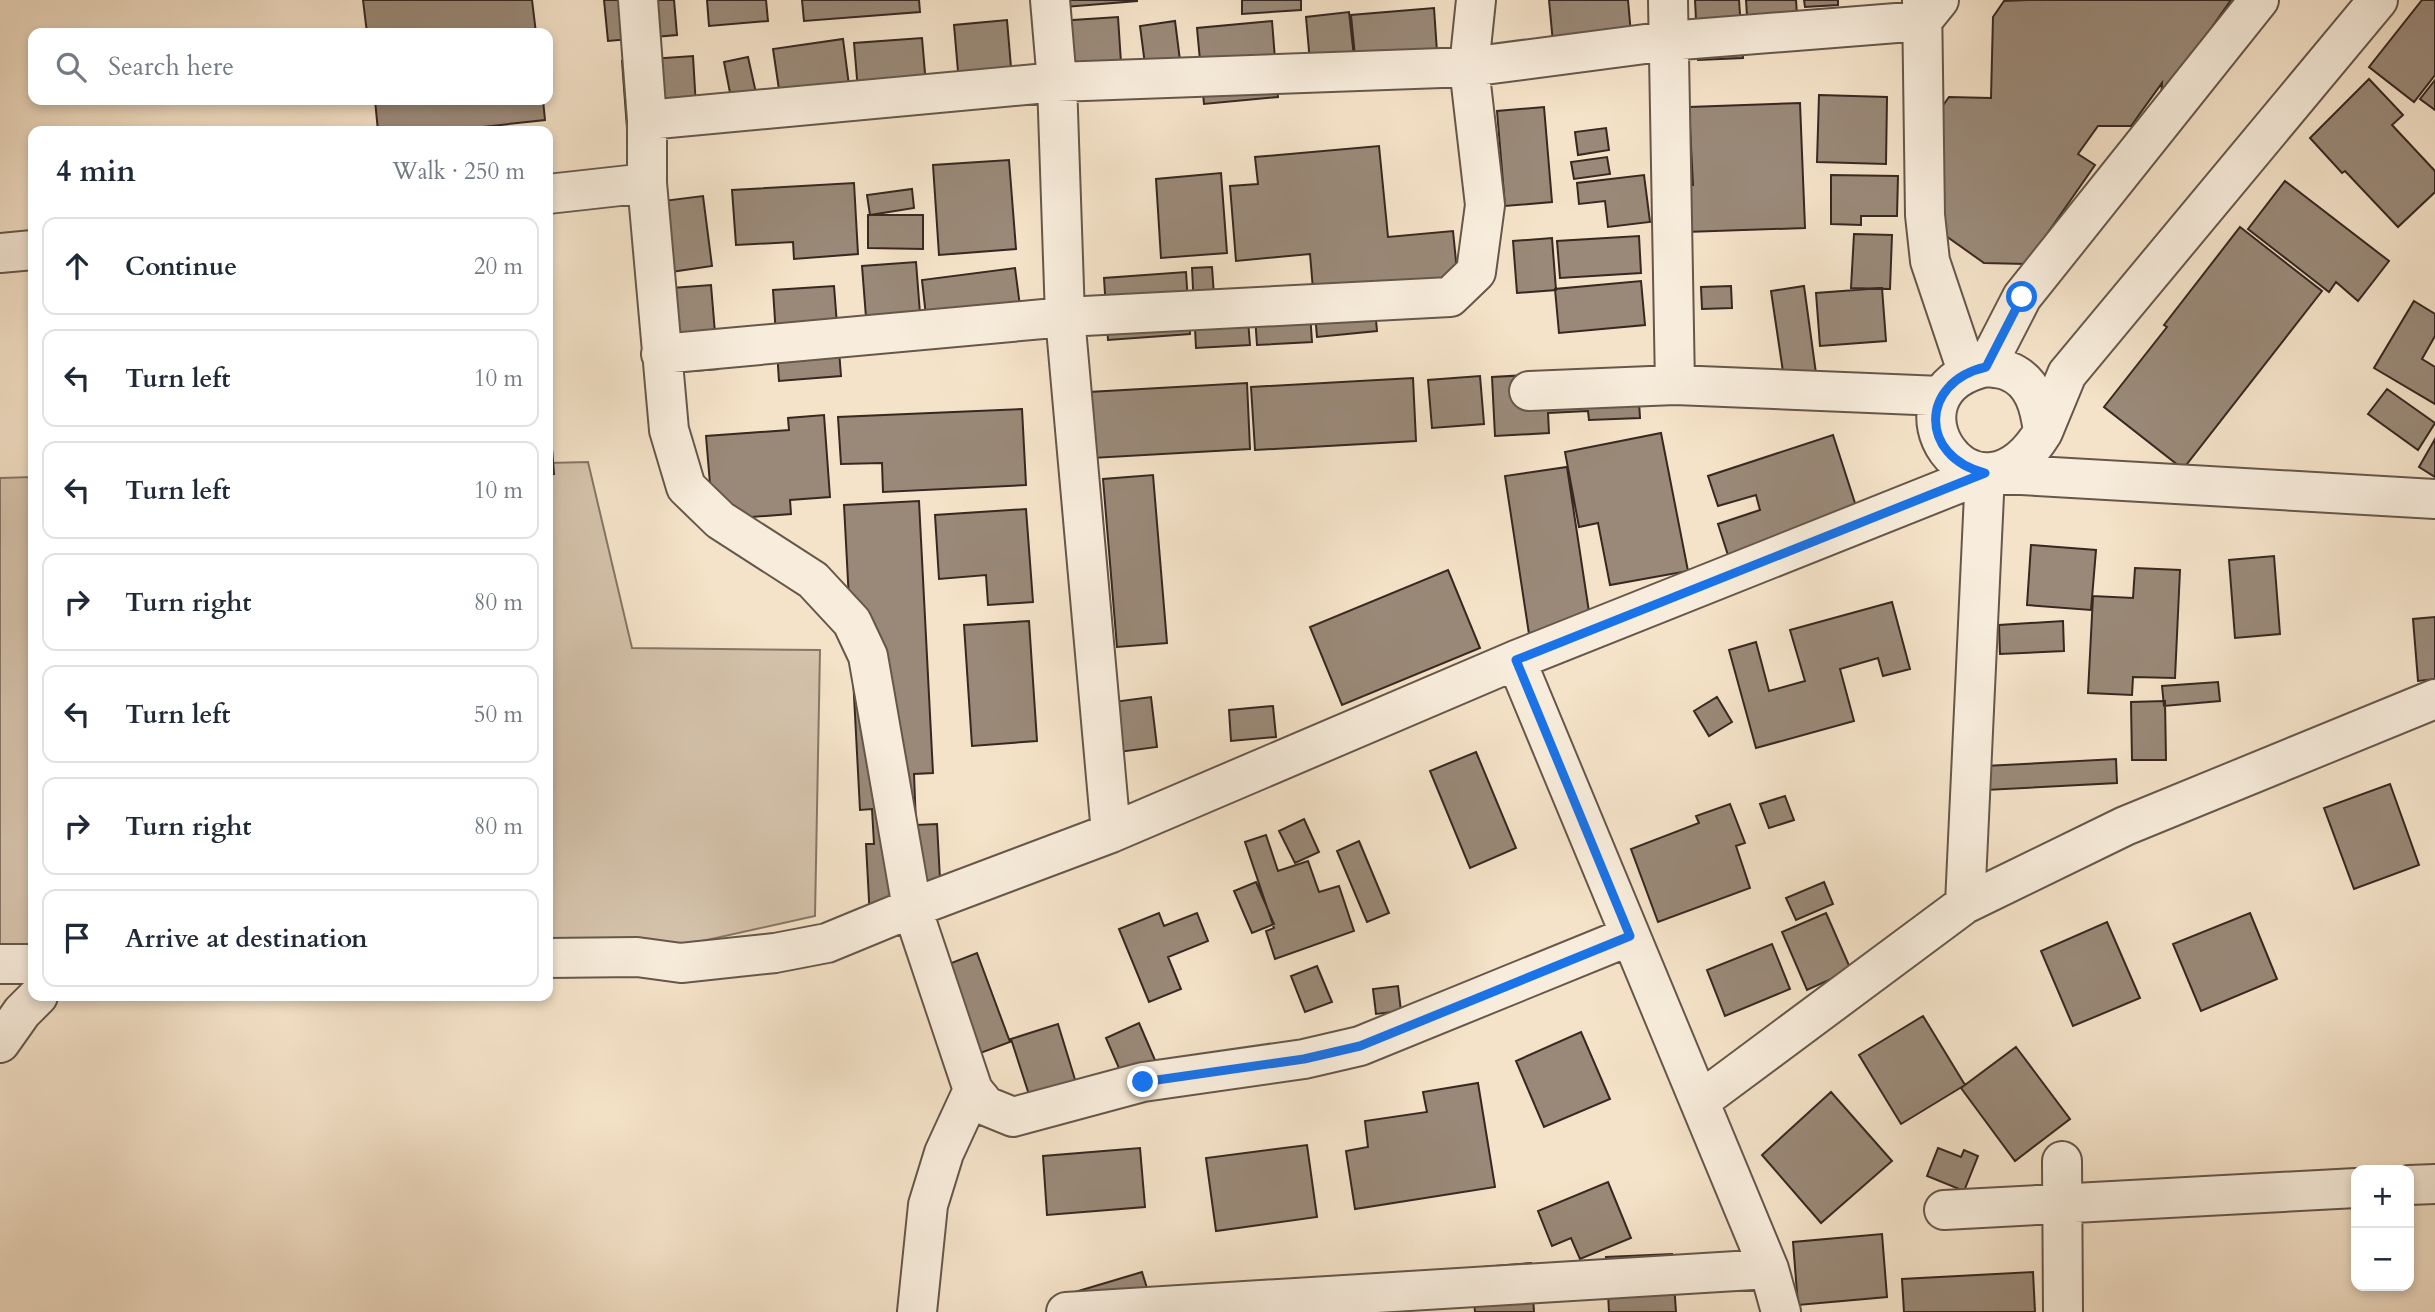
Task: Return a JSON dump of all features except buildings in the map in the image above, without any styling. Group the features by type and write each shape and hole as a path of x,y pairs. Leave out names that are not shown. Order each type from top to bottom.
{"street":[{"path":"638,0 647,120 647,183 669,430 686,487 720,520 813,580 852,622 868,656 912,908 973,1090 986,1106 1013,1117 1143,1082 1325,1055 1360,1046 1630,936"},
{"path":"1050,0 1057,82 1065,317 1111,833"},
{"path":"662,354 1065,317 1450,297 1476,272 1485,205 1469,67 1476,0"},
{"path":"1668,0 1675,385"},
{"path":"2259,0 2022,297 1936,414 1941,443 1959,463 1985,473 2435,499"},
{"path":"553,958 637,957 681,963 775,953 827,943 1111,833 1516,660 1985,473 2008,469 2023,459 2043,432 2067,374 2378,0"},
{"path":"647,120 1057,82 1469,67 1928,7 1925,215 1930,261 1965,378"},
{"path":"553,193 647,183"},
{"path":"0,253 28,250"},
{"path":"1529,391 1965,378 2008,371 2024,381 2035,396 2041,413 2043,432"},
{"path":"1965,904 1985,473"},
{"path":"1516,660 1769,1269 1781,1312"},
{"path":"1700,1101 1965,904 2124,827 2435,699"},
{"path":"0,964 28,964"},
{"path":"0,1043 33,1001"},
{"path":"918,1312 928,1205 944,1153 973,1090"},
{"path":"2062,1161 2063,1312"},
{"path":"2414,1185 2435,1184"},
{"path":"1944,1210 2351,1188"},
{"path":"1066,1312 1769,1269"}],"shaded area":[{"path":"588,462 632,648 820,650 815,916 689,944 553,946 553,463"},
{"path":"28,477 28,954 0,954 0,478"}],"route":[{"path":"1143,1082 1304,1059 1360,1046 1630,936 1516,660 1985,473 1967,468 1952,458 1941,443 1936,414 1941,396 1952,382 1967,371 1986,367 2022,297"}]}
